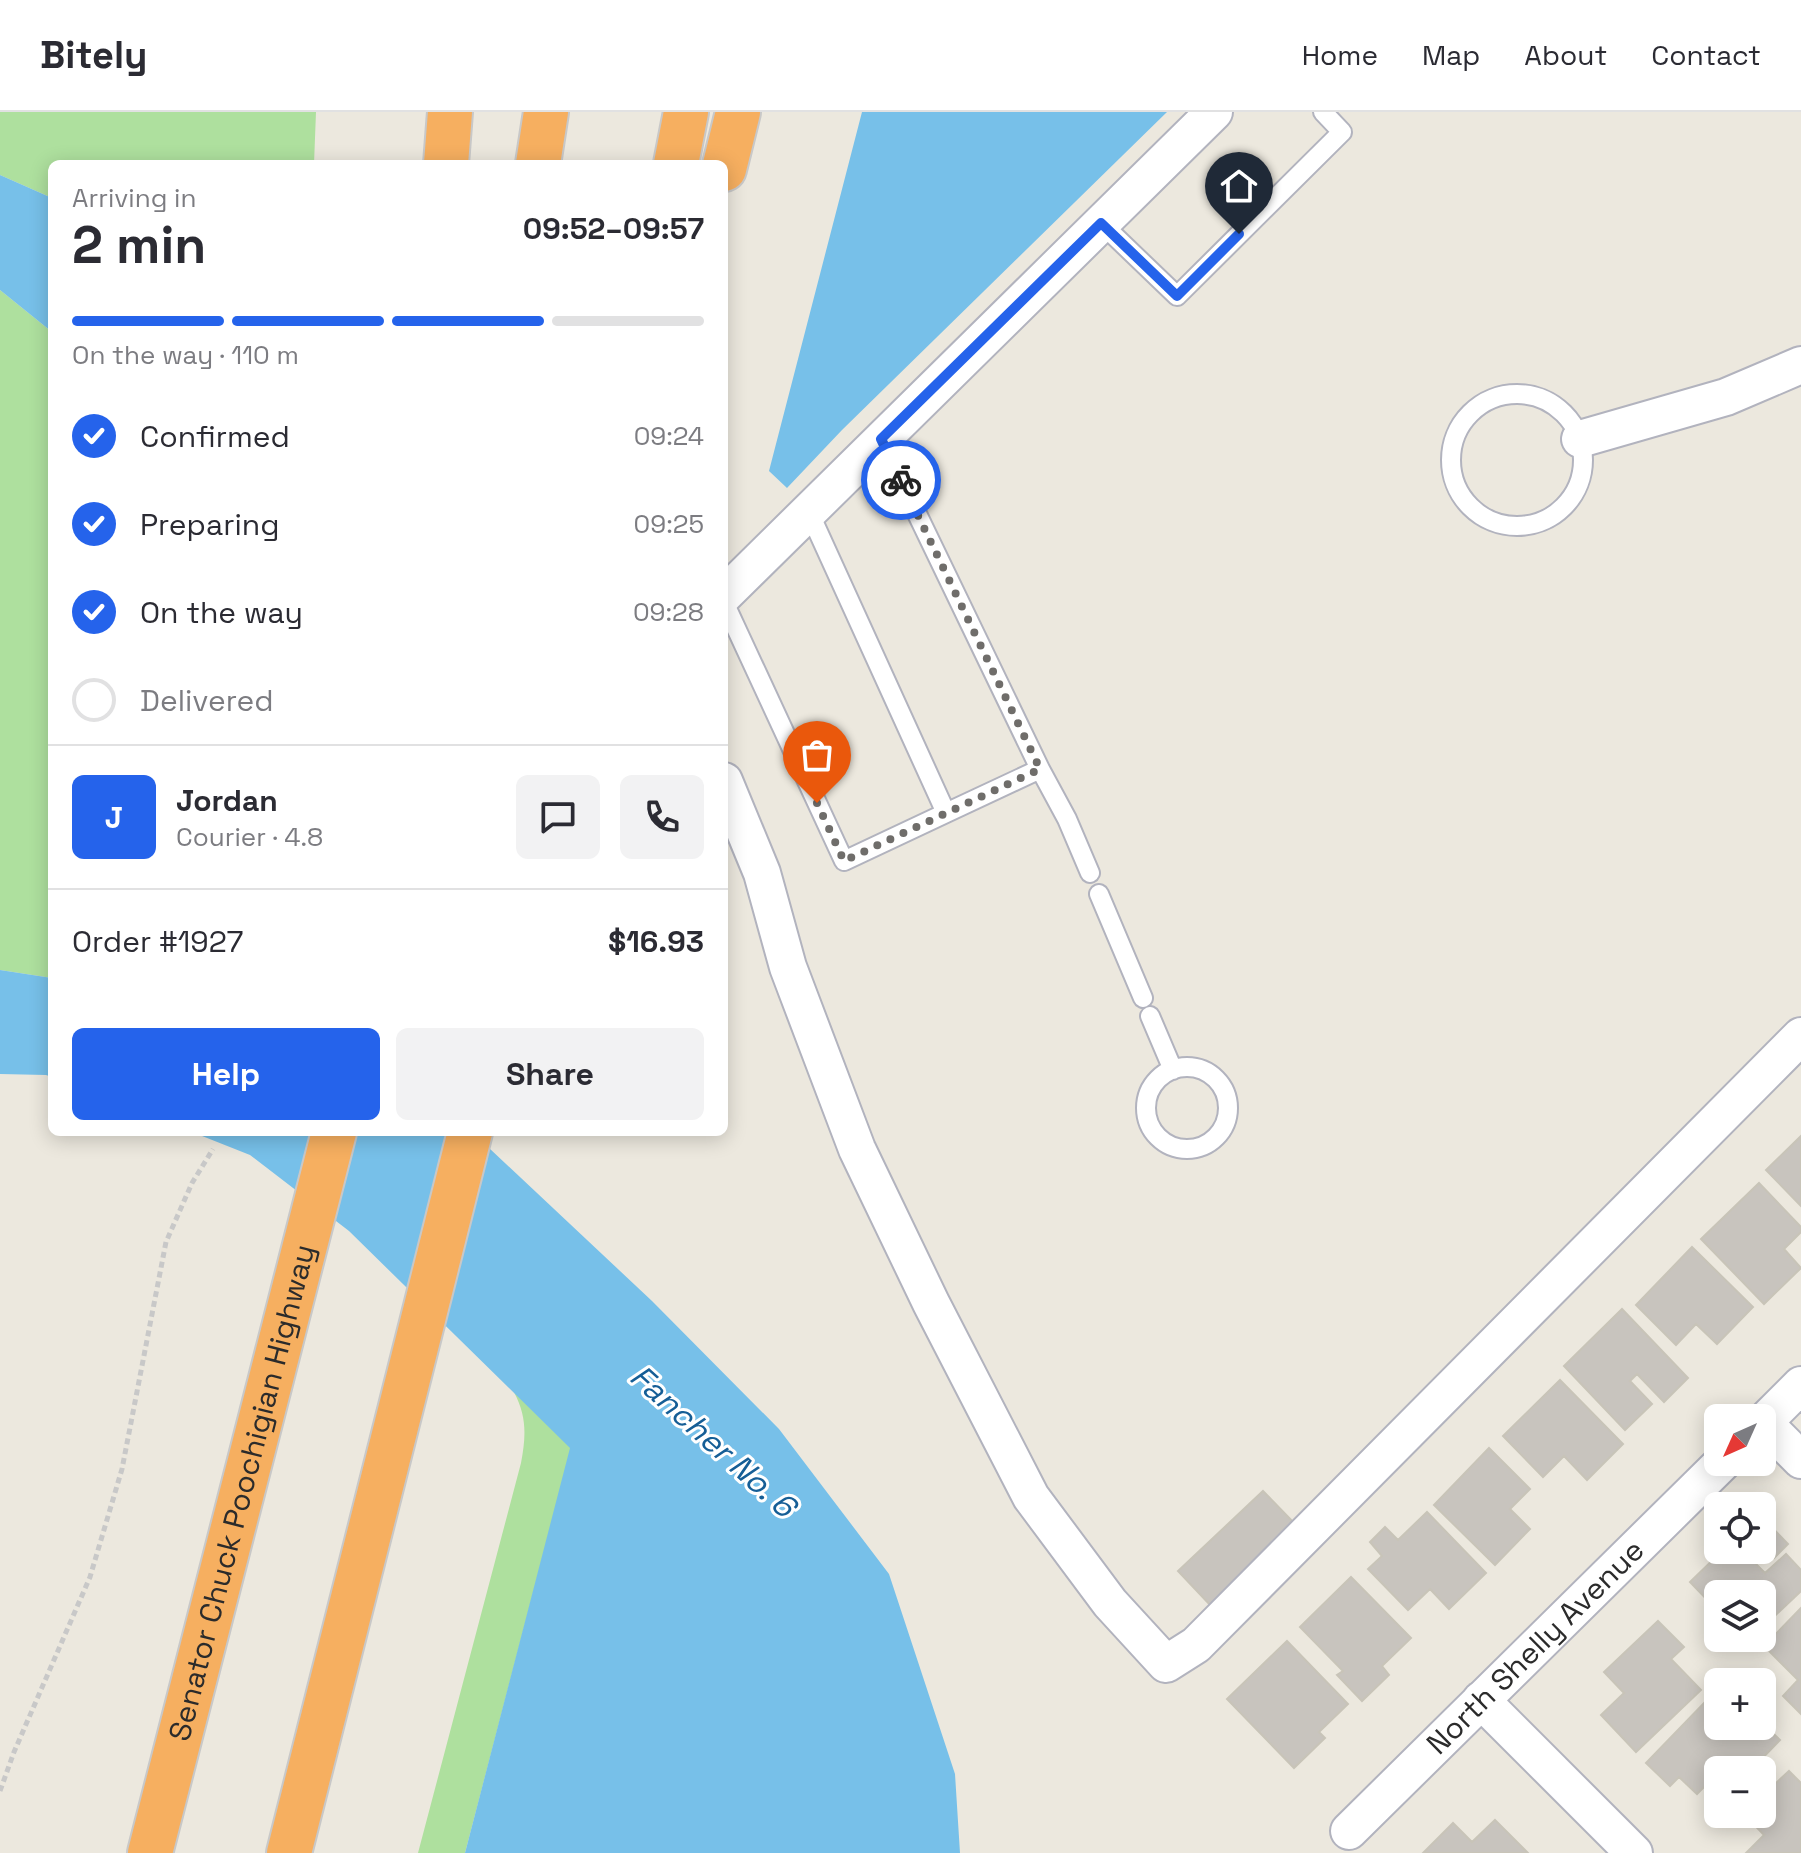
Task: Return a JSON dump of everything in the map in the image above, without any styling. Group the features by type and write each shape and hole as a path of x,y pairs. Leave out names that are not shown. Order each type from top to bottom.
{"highway":[{"path":"446,160 450,112"},
{"path":"539,160 546,112"},
{"path":"677,160 686,112"},
{"path":"726,160 738,112"},
{"name":"Senator Chuck Poochigian Highway","path":"150,1853 333,1136"},
{"path":"289,1853 469,1136"}],"street":[{"path":"728,591 1214,112"},
{"path":"1580,439 1726,397 1801,365"},
{"path":"728,791 762,873 788,967 857,1149 931,1303 1031,1497 1110,1603 1166,1664 1196,1645 1230,1612 1801,1036"},
{"path":"1776,1411 1801,1385"},
{"path":"1776,1436 1801,1460"},
{"name":"North Shelly Avenue","path":"1349,1831 1709,1476"},
{"path":"1481,1700 1634,1853"}],"lane":[{"path":"1101,223 1177,296 1342,132 1323,112"},
{"path":"1513,394 1534,396 1554,405 1570,420 1580,439 1584,462 1580,483 1569,503 1551,518 1531,526 1508,527 1487,520 1469,507 1456,489 1451,468 1452,446 1460,426 1474,410 1492,399 1513,394"},
{"path":"881,439 1067,819 1090,873"},
{"path":"809,512 946,813"},
{"path":"728,611 844,861 1040,769"},
{"path":"1099,894 1143,998"},
{"path":"1150,1016 1173,1070"},
{"path":"1193,1067 1206,1071 1225,1091 1229,1104 1222,1132 1212,1142 1199,1148 1185,1150 1171,1147 1160,1140 1146,1117 1145,1104 1149,1091 1156,1080 1173,1070 1193,1067"}],"path":[{"path":"0,1791 90,1577 122,1469 166,1242 192,1183 213,1149"}],"green space":[{"path":"0,112 316,112 314,160 48,160 48,196 0,175"},
{"path":"0,290 48,329 48,977 0,970"},
{"path":"514,1392 571,1448 465,1853 418,1853 521,1463 524,1427"}],"water":[{"path":"862,112 1167,112 842,430 787,488 769,471"},
{"path":"0,175 48,196 48,329 0,290"},
{"path":"0,970 48,977 48,1076 0,1074"},
{"name":"Fancher No. 6","path":"202,1136 476,1136 652,1301 779,1429 889,1574 955,1774 960,1853 465,1853 570,1448 349,1231 250,1155"}],"building":[{"path":"1801,1136 1801,1206 1766,1170"},
{"path":"1759,1183 1801,1227 1801,1232 1784,1249 1801,1268 1764,1304 1701,1239"},
{"path":"1692,1247 1753,1307 1717,1344 1696,1324 1676,1345 1636,1305"},
{"path":"1622,1309 1688,1378 1664,1402 1637,1374 1630,1381 1652,1404 1625,1430 1564,1366"},
{"path":"1560,1380 1623,1444 1587,1480 1564,1456 1543,1477 1503,1436"},
{"path":"1489,1448 1530,1489 1510,1509 1530,1529 1495,1565 1434,1505"},
{"path":"1263,1491 1298,1527 1213,1608 1178,1571"},
{"path":"1427,1512 1486,1573 1449,1609 1430,1589 1408,1610 1368,1569 1382,1556 1370,1542 1385,1527 1398,1540"},
{"path":"1776,1532 1788,1544 1776,1556"},
{"path":"1786,1554 1801,1570 1801,1591 1776,1615 1776,1580 1704,1580 1704,1597 1690,1582 1709,1564 1756,1564 1765,1573"},
{"path":"1351,1577 1411,1638 1382,1666 1389,1675 1362,1701 1337,1675 1343,1671 1300,1627"},
{"path":"1801,1608 1801,1714 1783,1696 1798,1680 1770,1652 1776,1652 1776,1634"},
{"path":"1658,1621 1684,1647 1671,1659 1701,1690 1636,1752 1601,1715 1624,1693 1604,1672"},
{"path":"1287,1641 1348,1704 1319,1732 1325,1738 1294,1768 1227,1699"},
{"path":"1704,1703 1704,1740 1776,1740 1776,1736 1780,1740 1765,1756 1704,1756 1704,1787 1697,1794 1679,1777 1670,1786 1646,1763"},
{"path":"1789,1771 1801,1783 1801,1853 1746,1853 1764,1835 1757,1828 1776,1828 1776,1783"},
{"path":"1495,1820 1528,1853 1423,1853 1453,1823 1472,1842"}],"way so far":[{"path":"817,803 844,861 1040,769 901,480"}],"route":[{"path":"901,480 881,439 1101,223 1177,296 1239,234"}]}
